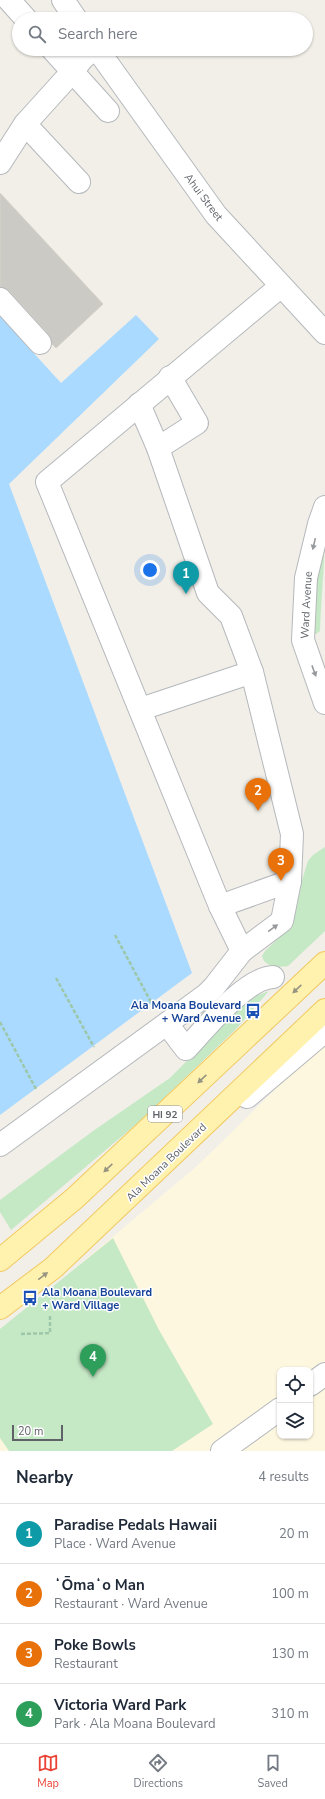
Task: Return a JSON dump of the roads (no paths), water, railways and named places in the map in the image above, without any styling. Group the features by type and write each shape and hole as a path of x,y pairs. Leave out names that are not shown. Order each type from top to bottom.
{"main road":[{"name":"HI 92","path":"0,1260 75,1198 325,963"},
{"name":"Ala Moana Boulevard","path":"0,1308 53,1268 325,1010"}],"street":[{"path":"9,0 20,12"},
{"path":"63,0 71,12"},
{"path":"58,56 108,111"},
{"path":"0,163 25,124 86,56"},
{"name":"Ahui Street","path":"101,56 205,202 280,286 325,333"},
{"path":"25,124 79,182"},
{"path":"242,951 220,906 141,709 47,482 280,286"},
{"path":"0,299 40,343"},
{"path":"158,448 198,423 170,377"},
{"path":"0,1146 167,1024 212,989 242,951 282,921 290,881 292,834 252,672 231,616 208,593 158,448 139,404"},
{"name":"Ward Avenue","path":"325,507 319,524 306,578 303,640 325,702"},
{"path":"141,709 252,672"},
{"path":"220,906 290,881"},
{"path":"167,1024 186,1049 229,1004 249,986 263,978 273,977"},
{"path":"178,1151 245,1098 325,1031"},
{"path":"313,1384 325,1374"},
{"path":"222,1451 277,1410"}],"water":[{"path":"136,315 159,339 9,484 192,973 0,1115 0,316 61,383"}],"place":[{"name":"Paradise Pedals Hawaii","path":"186,594"},
{"name":"ʻŌmaʻo Man","path":"258,811"},
{"name":"Poke Bowls","path":"281,881"},
{"name":"Ala Moana Boulevard + Ward Avenue","path":"253,1011"},
{"name":"Ala Moana Boulevard + Ward Village","path":"30,1298"},
{"name":"Victoria Ward Park","path":"93,1377"}]}
